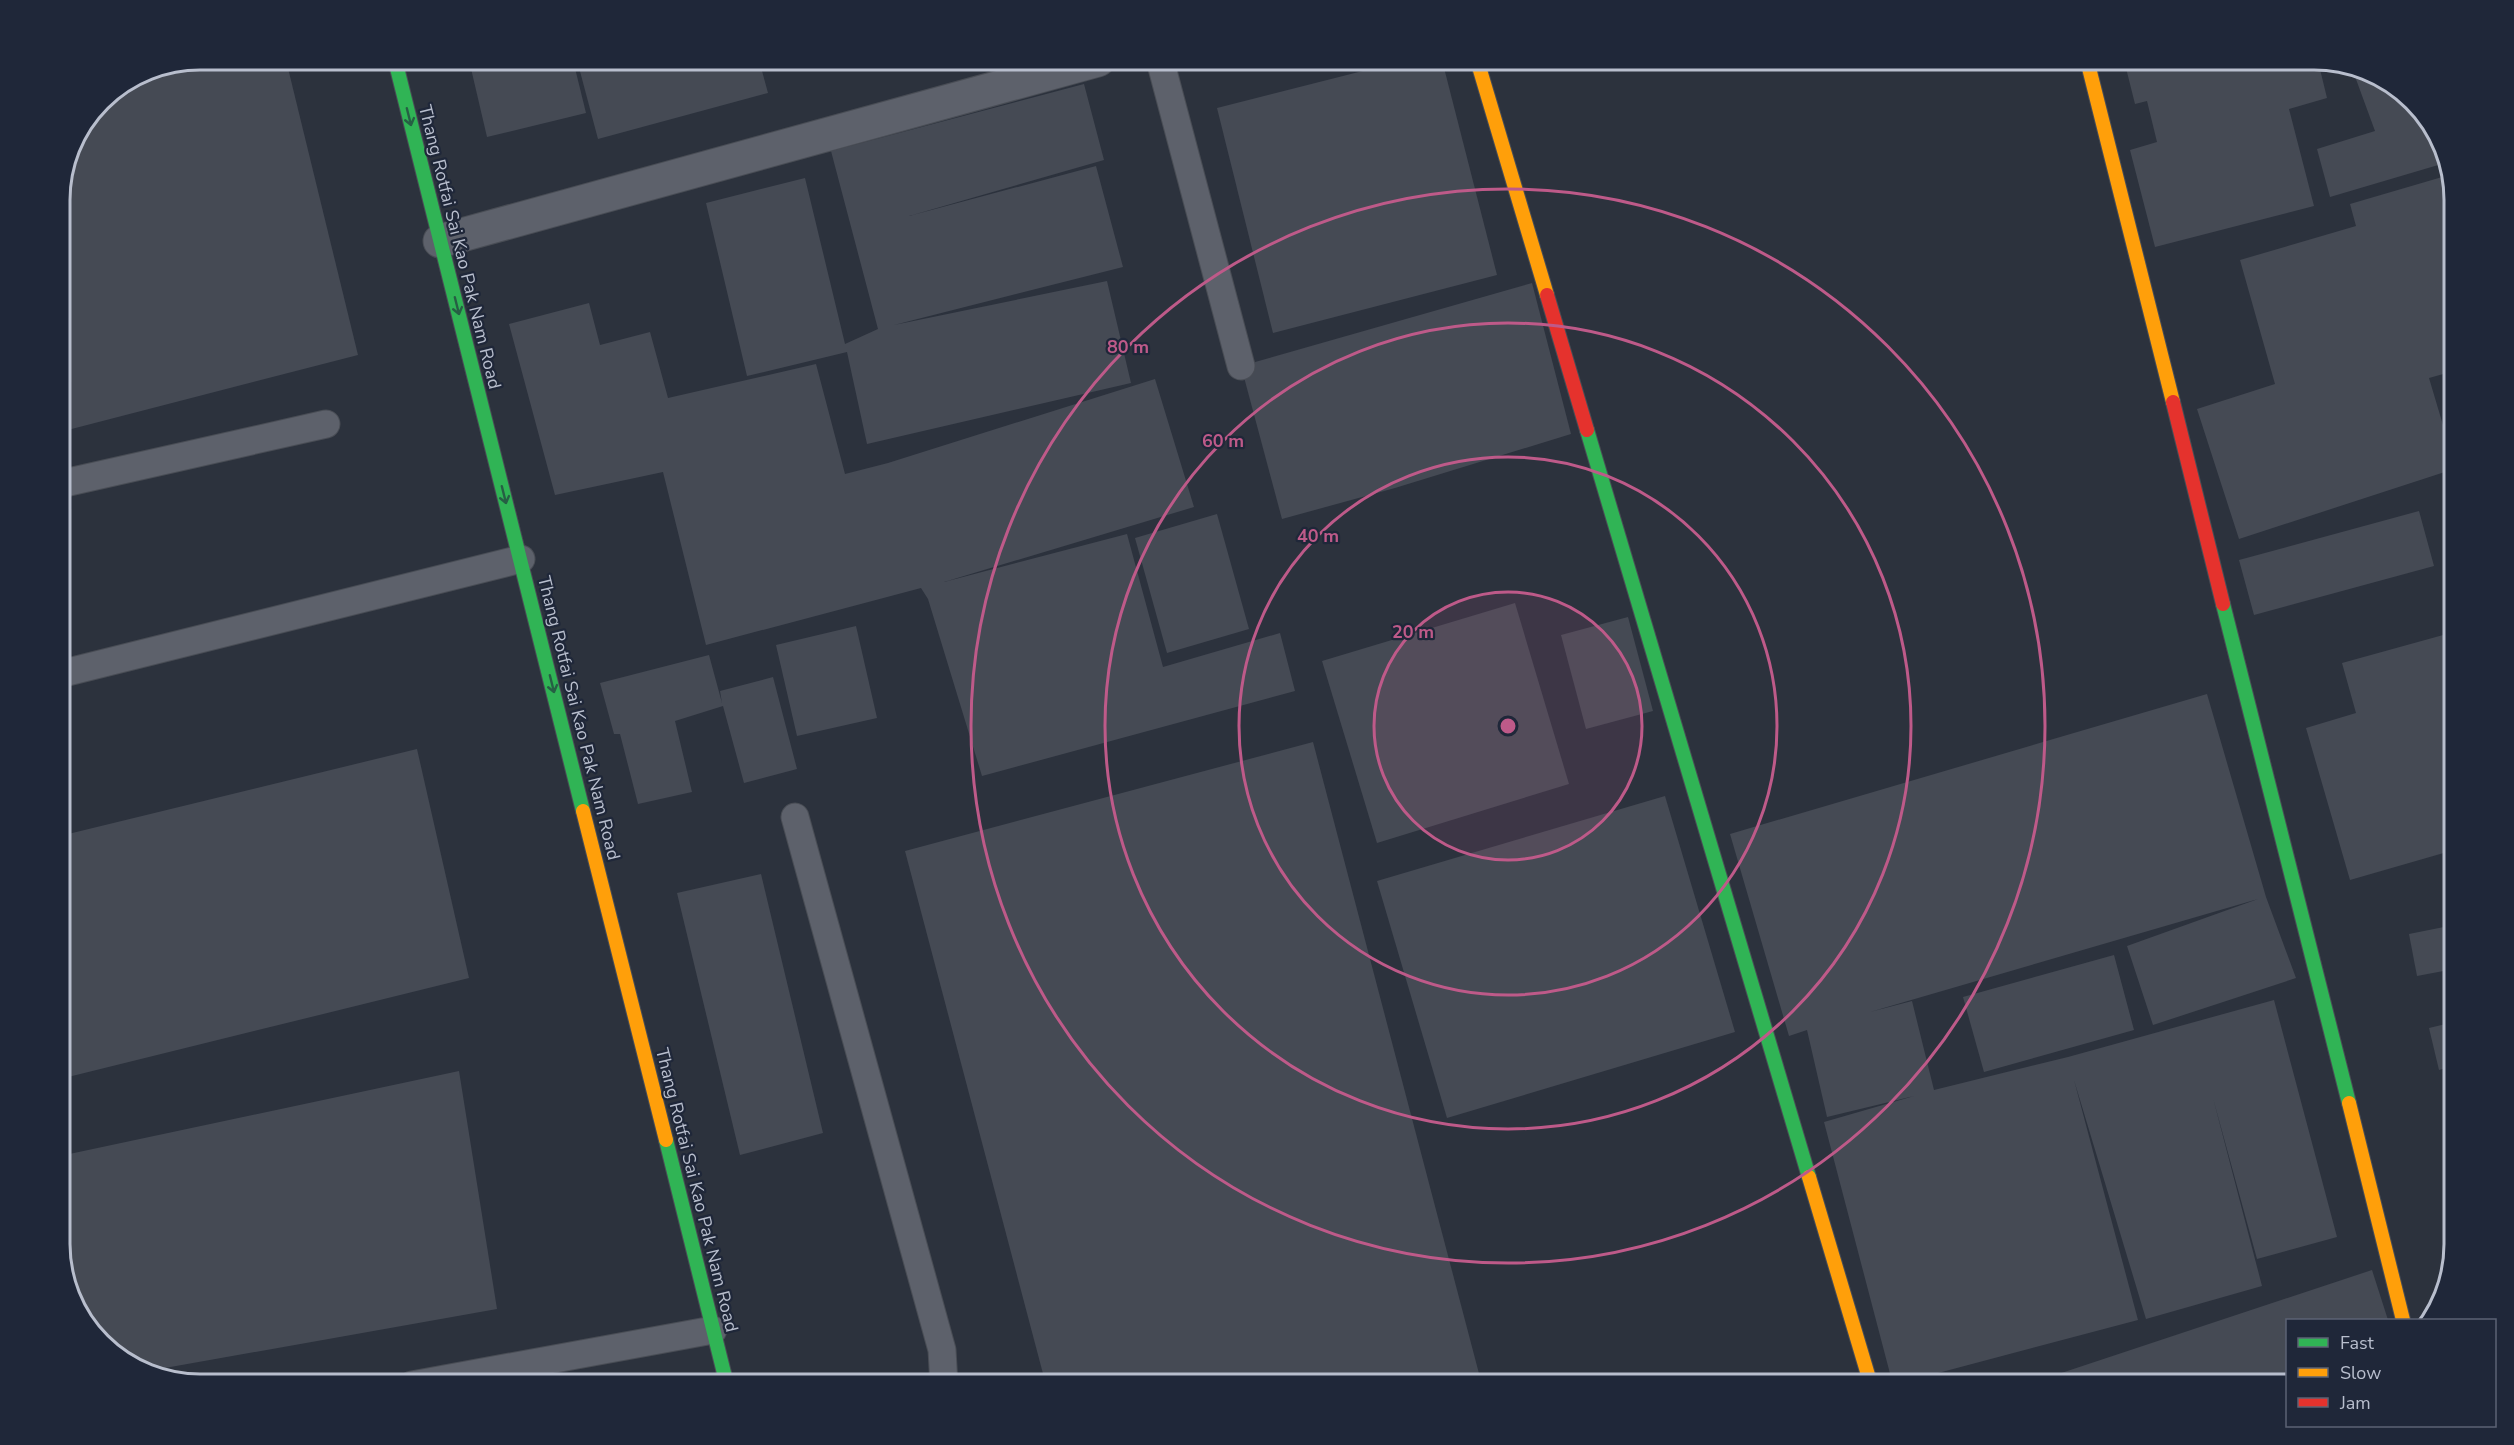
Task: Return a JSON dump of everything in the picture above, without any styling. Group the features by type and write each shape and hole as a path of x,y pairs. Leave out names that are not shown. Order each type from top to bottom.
{"street":[{"name":"Thang Rotfai Sai Kao Pak Nam Road","path":"397,70 724,1375"},
{"path":"440,241 1062,70"},
{"path":"1480,70 1868,1375"},
{"path":"2090,70 2403,1319"}],"lane":[{"path":"1163,70 1241,366"},
{"path":"71,482 326,424"},
{"path":"71,671 521,559"},
{"path":"795,817 942,1350 943,1375"},
{"path":"467,1375 713,1330"}],"building":[{"path":"201,70 288,70 358,355 71,429 71,192 80,151 92,128 103,115 122,97 136,88 151,80 175,73"},
{"path":"471,70 575,70 586,113 487,137"},
{"path":"580,70 762,70 768,93 598,139"},
{"path":"1367,70 1445,70 1497,275 1273,333 1217,108"},
{"path":"2126,70 2320,71 2327,98 2289,109 2314,206 2155,247 2130,150 2157,142 2147,101 2135,104"},
{"path":"2355,78 2378,88 2405,109 2426,136 2438,165 2330,197 2317,149 2375,131"},
{"path":"1084,84 1104,160 909,216 1096,166 1123,267 894,325 1107,281 1131,383 867,444 847,352 747,376 706,203 805,178 845,344 878,329 831,151"},
{"path":"2441,177 2443,374 2429,378 2443,426 2443,472 2239,539 2197,409 2275,384 2240,260 2356,226 2350,204"},
{"path":"1532,283 1571,434 1395,488 1282,519 1241,366"},
{"path":"589,303 600,345 650,332 668,398 816,364 845,474 888,463 1155,379 1194,507 944,582 1127,534 1163,667 1280,633 1295,691 982,776 928,599 921,588 706,645 663,472 555,495 509,324"},
{"path":"2419,511 2434,566 2254,615 2239,560"},
{"path":"1217,514 1249,629 1167,653 1135,538"},
{"path":"1515,603 1569,784 1377,843 1322,661"},
{"path":"1628,617 1653,711 1586,729 1561,635"},
{"path":"856,626 877,718 797,736 776,645"},
{"path":"2443,635 2444,853 2350,880 2306,728 2356,713 2342,663"},
{"path":"709,655 722,703 720,691 773,677 797,769 744,783 723,706 675,721 692,792 638,804 620,734 614,734 600,683"},
{"path":"2207,694 2266,897 2296,978 2153,1025 2127,946 2258,899 1870,1012 1912,1001 1934,1090 2068,1057 2274,1000 2337,1237 2257,1259 2213,1098 2262,1286 2146,1319 2074,1080 2138,1320 1931,1375 1890,1375 1824,1122 1914,1096 1827,1117 1807,1030 1789,1036 1730,834"},
{"path":"1313,742 1479,1375 1043,1375 905,851"},
{"path":"417,749 469,978 71,1076 71,833"},
{"path":"1665,796 1735,1032 1447,1118 1377,881"},
{"path":"761,874 823,1133 740,1155 677,893"},
{"path":"2444,927 2444,971 2417,976 2409,934"},
{"path":"2114,955 2134,1030 1984,1072 1963,997"},
{"path":"2444,1024 2444,1069 2439,1070 2429,1028"},
{"path":"459,1071 497,1309 162,1368 151,1365 122,1348 109,1336 97,1323 80,1294 71,1253 71,1154"},
{"path":"2372,1270 2388,1319 2286,1319 2286,1375 2055,1375"}],"traffic: fast":[{"path":"398,70 583,811"},
{"path":"1587,430 1809,1177"},
{"path":"2223,604 2349,1103"},
{"path":"666,1140 725,1375"}],"traffic: slow":[{"path":"1480,70 1547,295"},
{"path":"2090,70 2173,402"},
{"path":"583,811 666,1140"},
{"path":"2349,1103 2403,1319"},
{"path":"1809,1177 1868,1375"}],"traffic: jam":[{"path":"1547,295 1587,430"},
{"path":"2173,402 2223,604"}]}
